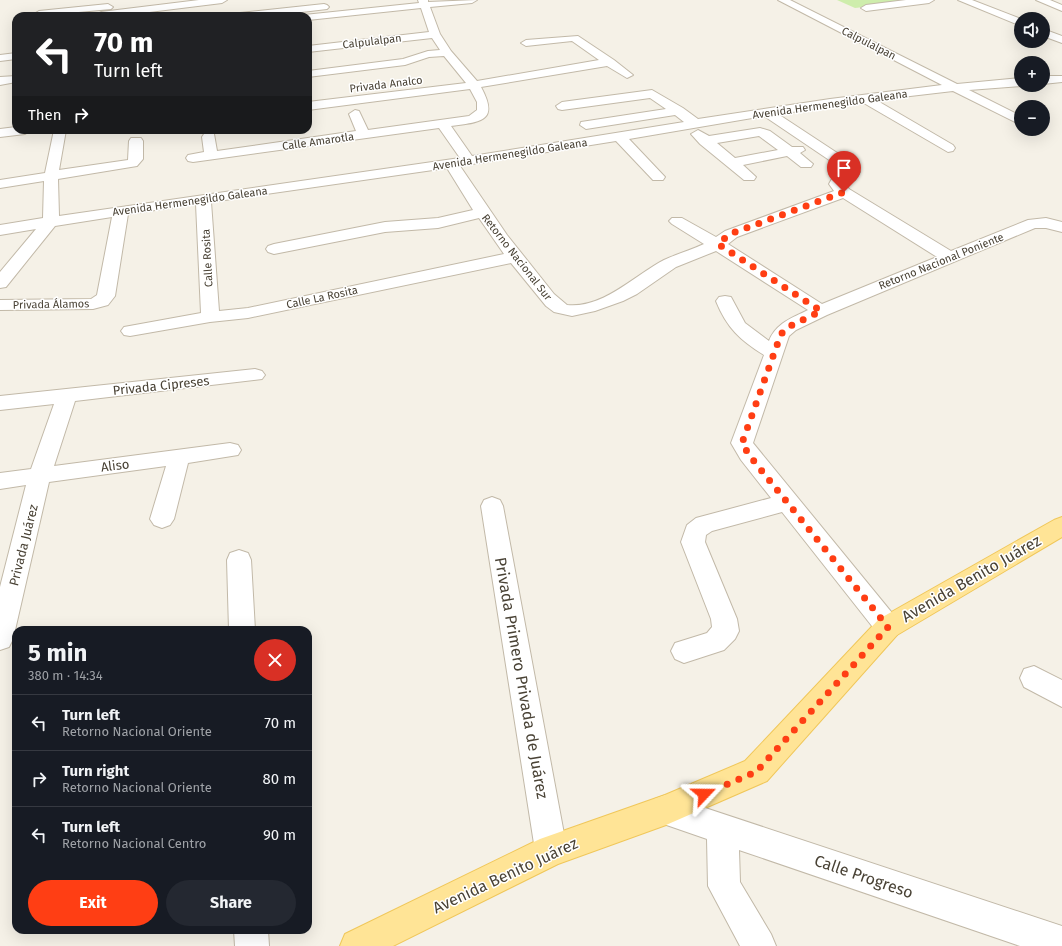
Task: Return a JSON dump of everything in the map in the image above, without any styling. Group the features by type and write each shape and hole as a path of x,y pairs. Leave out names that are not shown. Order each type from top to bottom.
{"main road":[{"name":"Avenida Benito Juárez","path":"357,946 551,850 666,810 756,772 888,627 1062,526"}],"street":[{"path":"59,12 108,7 122,2 144,0"},
{"path":"128,12 195,2 222,0"},
{"path":"276,12 385,0"},
{"path":"312,16 424,2 472,0"},
{"name":"Calpulalpan","path":"783,0 1014,117"},
{"path":"866,8 929,0"},
{"path":"963,0 1014,20"},
{"path":"1041,0 1062,8"},
{"path":"424,2 435,34 447,53 474,84"},
{"path":"101,12 108,7"},
{"name":"Calpulalpan","path":"312,49 435,34"},
{"path":"1050,35 1062,40"},
{"path":"526,43 574,38 610,62 626,75"},
{"path":"0,47 12,46"},
{"path":"312,74 405,62 428,54 447,53"},
{"path":"0,58 12,56"},
{"path":"312,105 474,84 610,62"},
{"path":"448,76 464,74"},
{"path":"1050,80 1062,79"},
{"path":"0,81 12,80"},
{"name":"Avenida Hermenegildo Galeana","path":"0,230 121,210 469,161 766,112 954,86 1014,82"},
{"name":"Calle Amarotla","path":"193,158 472,119 483,112 483,102 474,84"},
{"name":"Privada Analco","path":"312,93 378,85"},
{"path":"562,106 648,94 657,96 679,111 705,141 750,178"},
{"path":"864,98 948,148"},
{"path":"586,125 679,111"},
{"path":"766,112 849,167 853,172 850,177 838,180 836,184 844,192 950,258"},
{"path":"355,114 364,134"},
{"path":"411,115 417,127"},
{"path":"442,123 469,161"},
{"path":"0,133 12,132"},
{"path":"705,141 760,132 796,150 806,164"},
{"path":"0,283 8,266 51,221 51,176 59,134"},
{"path":"298,134 303,143"},
{"path":"209,137 211,155"},
{"path":"620,137 658,177"},
{"path":"0,184 123,166 136,160 136,141"},
{"path":"732,163 796,150"},
{"name":"Retorno Nacional Sur","path":"451,163 482,213 514,257 554,304 566,310 583,309 617,297 668,265 718,244 730,234 844,192"},
{"name":"Calle Rosita","path":"203,198 210,317"},
{"name":"Privada Álamos","path":"0,305 93,304 102,301 106,296 121,210"},
{"path":"274,249 385,227 438,222 482,213"},
{"path":"676,221 718,244 821,311"},
{"name":"Retorno Nacional Poniente","path":"787,502 749,455 742,443 781,334 790,326 821,311 1033,223 1046,223 1062,228"},
{"name":"Calle La Rosita","path":"130,331 210,317 248,313 514,257"},
{"path":"725,301 732,319 743,333 774,353"},
{"name":"Privada Cipreses","path":"0,403 255,375"},
{"name":"Privada Juárez","path":"0,639 40,474 68,396"},
{"name":"Aliso","path":"0,481 40,474 230,450"},
{"path":"162,519 178,457"},
{"path":"684,651 715,642 726,631 724,619 693,542 695,531 704,524 787,502 888,627"},
{"name":"Privada Primero Privada de Juárez","path":"492,506 551,850"},
{"path":"239,560 242,626"},
{"path":"1034,678 1062,694"},
{"name":"Calle Progreso","path":"666,810 1062,943"},
{"path":"722,828 724,886 759,946"},
{"path":"251,934 252,946"}],"green space":[{"path":"837,0 918,0 919,1 855,8"}],"route":[{"path":"704,794 756,772 888,627 749,455 742,443 781,334 790,326 821,311 718,244 730,234 748,226 844,192"}]}
